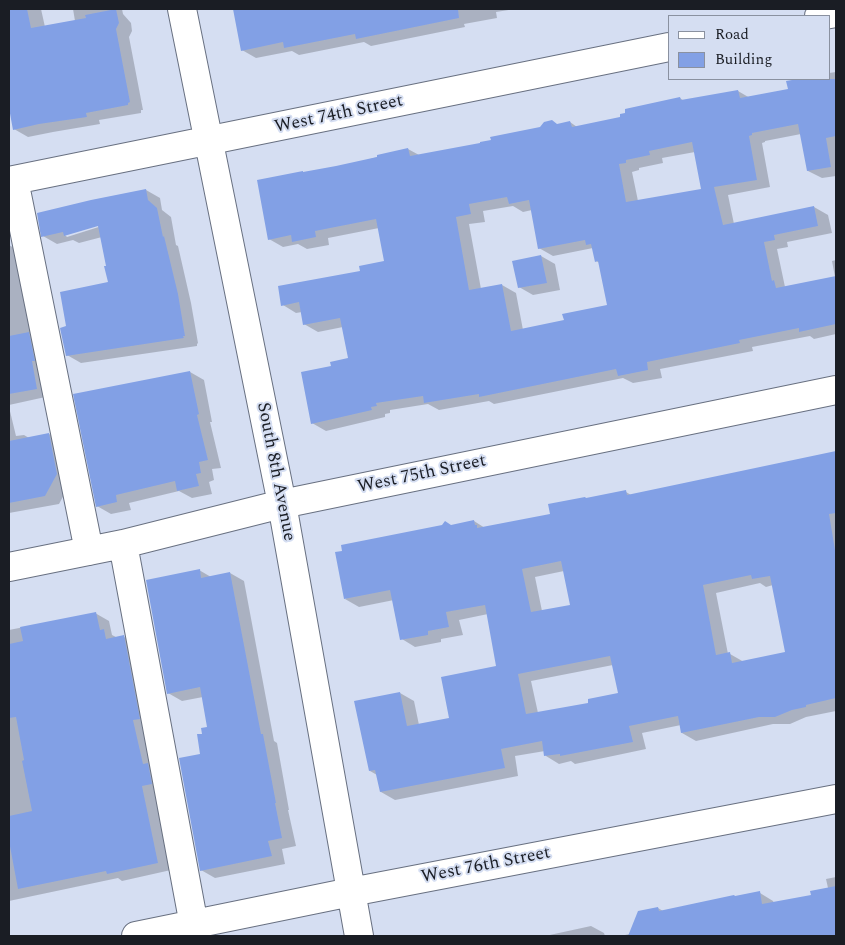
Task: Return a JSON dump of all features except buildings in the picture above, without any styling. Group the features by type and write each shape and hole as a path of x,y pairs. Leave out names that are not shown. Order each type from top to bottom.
{"street":[{"name":"South 8th Avenue","path":"182,9 282,504 359,936"},
{"name":"West 74th Street","path":"11,180 668,47"},
{"path":"11,180 89,551"},
{"name":"West 75th Street","path":"9,567 123,544 282,504 836,390"},
{"path":"123,544 195,930"},
{"name":"West 76th Street","path":"136,936 195,930 351,892 836,799"}]}
